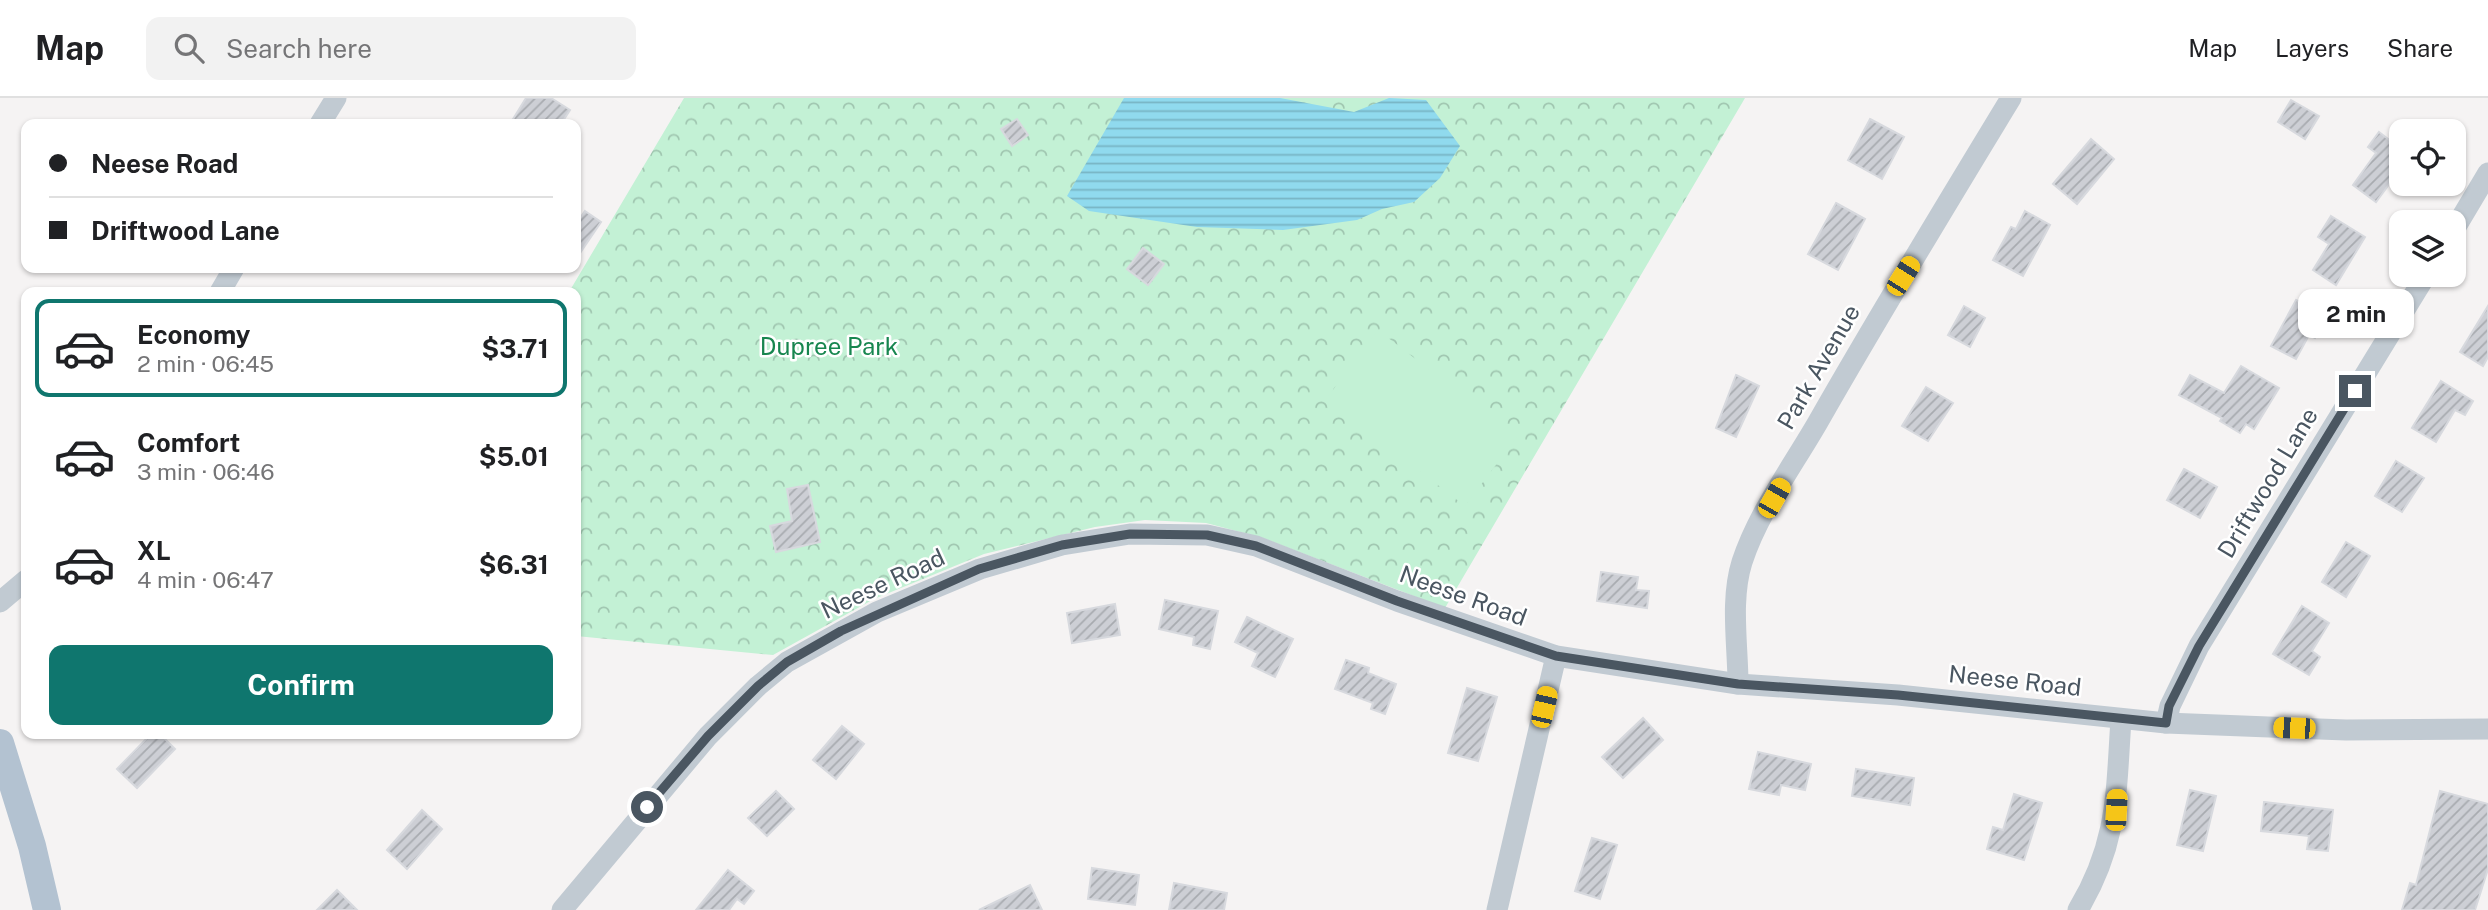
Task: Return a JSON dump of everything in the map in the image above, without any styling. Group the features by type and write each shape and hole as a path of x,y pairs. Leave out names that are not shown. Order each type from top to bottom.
{"main road":[{"path":"0,743 32,846 47,910"}],"street":[{"path":"323,119 336,98"},
{"name":"Park Avenue","path":"1738,684 1738,587 1742,563 1762,520 1875,321 2011,98"},
{"path":"2466,210 2488,173"},
{"name":"Driftwood Lane","path":"2166,723 2169,706 2199,646 2419,287"},
{"name":"Neese Road","path":"562,910 708,736 758,686 787,662 853,624 979,569 1062,545 1130,534 1207,535 1256,546 1408,605 1556,656 1738,684 1898,695 2166,723 2346,730 2488,729"},
{"path":"0,602 21,584"},
{"path":"1497,910 1556,656"},
{"path":"2078,910 2100,872 2110,842 2116,810 2121,719"}],"green space":[{"name":"Dupree Park","path":"684,98 1745,98 1445,608 1263,538 1206,523 1145,520 1095,527 984,554 874,599 773,655 581,636 581,287 572,287"},
{"path":"1378,330 1517,437 1465,506 1326,399"}],"water":[{"path":"1124,98 1280,98 1354,112 1389,98 1426,100 1460,146 1440,178 1414,202 1382,209 1357,220 1283,230 1197,227 1089,211 1067,196"}],"building":[{"path":"526,98 551,98 570,110 564,119 513,119"},
{"path":"2291,100 2319,116 2305,139 2278,122"},
{"path":"1017,119 1028,135 1012,146 1001,129"},
{"path":"1870,119 1904,137 1882,179 1848,160"},
{"path":"2379,132 2389,140 2389,184 2376,202 2353,185 2376,153 2368,147"},
{"path":"2091,139 2114,159 2077,204 2053,184"},
{"path":"1836,203 1865,219 1838,270 1808,254"},
{"path":"585,211 601,222 581,252 581,217"},
{"path":"2025,211 2050,225 2023,276 1993,260 2011,227 2016,229"},
{"path":"2331,216 2365,237 2336,285 2313,270 2329,244 2318,237"},
{"path":"1143,248 1164,264 1148,285 1127,269"},
{"path":"2296,300 2327,317 2315,338 2309,335 2296,359 2271,346"},
{"path":"1964,306 1985,318 1970,347 1948,335"},
{"path":"2488,306 2488,357 2483,366 2460,352"},
{"path":"2241,366 2279,388 2254,429 2246,424 2240,433 2220,421 2222,418 2179,395 2190,375 2224,393"},
{"path":"1736,375 1759,386 1736,437 1716,428"},
{"path":"2441,381 2473,401 2465,415 2455,410 2436,442 2412,428"},
{"path":"1926,387 1953,403 1928,441 1902,426"},
{"path":"2396,461 2424,478 2402,512 2375,496"},
{"path":"2184,469 2217,487 2200,518 2167,500"},
{"path":"808,485 820,542 776,552 770,526 792,521 787,489"},
{"path":"2346,542 2370,556 2346,597 2322,582"},
{"path":"1601,572 1638,577 1636,590 1649,591 1647,608 1597,601"},
{"path":"1165,600 1218,611 1210,649 1193,645 1194,637 1159,629"},
{"path":"1115,604 1120,635 1072,643 1067,613"},
{"path":"2302,606 2329,623 2312,651 2320,657 2309,675 2273,654"},
{"path":"1247,617 1293,639 1275,677 1252,666 1258,653 1235,642"},
{"path":"1346,660 1369,668 1368,673 1396,684 1385,714 1371,709 1373,703 1335,689"},
{"path":"1467,688 1497,697 1478,761 1448,753"},
{"path":"1643,718 1663,740 1623,778 1602,757"},
{"path":"842,726 864,744 836,779 813,760"},
{"path":"146,739 165,739 175,749 137,788 117,769"},
{"path":"1758,752 1811,764 1805,790 1781,785 1779,795 1749,789"},
{"path":"1856,769 1914,778 1910,805 1852,796"},
{"path":"2190,790 2216,796 2203,851 2177,845"},
{"path":"776,791 794,809 767,836 748,818"},
{"path":"2440,791 2488,804 2488,869 2475,910 2402,910 2410,883 2416,885"},
{"path":"2014,794 2042,803 2024,860 1987,849 1993,827 2003,830"},
{"path":"2264,802 2333,810 2328,851 2307,849 2309,836 2261,831"},
{"path":"422,810 442,829 407,869 387,850"},
{"path":"1592,838 1617,845 1600,899 1575,891"},
{"path":"1092,868 1139,875 1135,905 1088,899"},
{"path":"728,870 754,891 744,904 737,899 729,910 696,910"},
{"path":"1174,883 1227,893 1224,910 1169,910"},
{"path":"1030,885 1042,910 979,910"},
{"path":"337,890 357,910 317,910"}],"route":[{"path":"647,807 708,736 758,686 787,662 841,631 886,608 979,569 1062,545 1130,534 1207,535 1256,546 1397,601 1556,656 1738,684 1898,695 2166,723 2169,706 2199,646 2355,391"}]}
